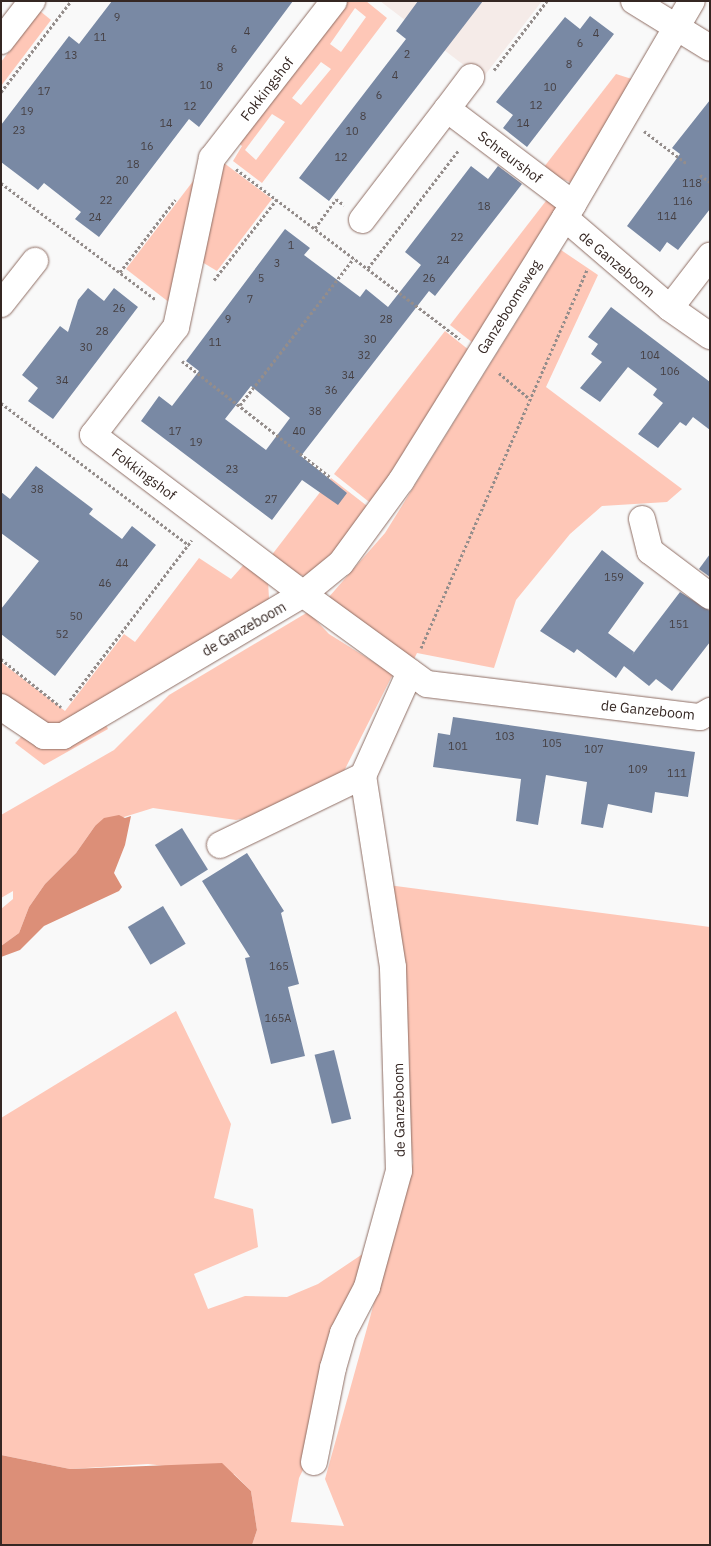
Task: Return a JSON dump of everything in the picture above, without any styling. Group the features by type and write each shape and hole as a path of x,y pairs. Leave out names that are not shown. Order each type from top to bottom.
{"street":[{"path":"1,41 32,1"},
{"name":"Fokkingshof","path":"303,594 93,435 176,327 216,154 334,1"},
{"path":"634,1 673,29 710,48"},
{"name":"Ganzeboomsweg","path":"303,594 341,563 369,530 569,211 673,29 692,1"},
{"path":"362,220 471,77"},
{"name":"Schreurshof","path":"448,109 569,211"},
{"name":"de Ganzeboom","path":"569,211 596,247 670,308 710,336"},
{"path":"670,308 710,256"},
{"path":"1,304 35,260"},
{"path":"642,518 650,551 710,596"},
{"name":"de Ganzeboom","path":"1,707 44,736 63,736 303,594 427,684 700,717 710,711"},
{"path":"220,845 363,776 410,672"},
{"name":"de Ganzeboom","path":"314,1462 333,1368 343,1333 367,1287 399,1171 393,967 363,776"}],"path":[{"path":"1,92 71,1"},
{"path":"471,77 482,87 547,1"},
{"path":"624,115 686,164"},
{"path":"368,268 474,130"},
{"path":"216,154 368,268 529,398"},
{"path":"700,175 710,182"},
{"path":"1,183 178,317"},
{"path":"120,272 180,194"},
{"path":"212,282 277,199"},
{"path":"410,672 596,247"},
{"path":"240,405 354,258"},
{"path":"162,346 330,477"},
{"path":"1,403 189,545"},
{"path":"1,659 64,709 207,522"}],"shaded area":[{"path":"341,1 366,1 387,18 262,183 233,161 242,146 235,140","holes":["355,8 366,17 341,52 330,44","321,62 331,69 301,105 292,98","272,114 285,122 256,160 245,150"]},
{"path":"380,1 542,1 482,79"},
{"path":"40,11 51,20 1,86 1,62"},
{"path":"616,74 635,80 572,183 557,177 544,167"},
{"path":"220,160 272,199 217,271 202,262"},
{"path":"200,172 170,303 126,269"},
{"path":"549,197 558,205 473,343 450,325"},
{"path":"561,250 598,275 546,387 682,489 667,502 602,506 570,534 516,600 494,668 417,653 414,659 328,598 385,533"},
{"path":"445,331 469,350 373,505 334,474"},
{"path":"331,478 371,509 347,541 305,576 296,574 271,556"},
{"path":"199,558 231,579 247,561 268,580 269,599 263,607 61,724 49,726 1,694 1,662 65,711 124,634 135,642"},
{"path":"308,612 329,634 393,674 342,775 250,817 236,820 153,808 95,826 76,853 45,884 29,907 19,933 1,946 1,909 13,899 13,891 1,898 1,815 114,750 169,695"},
{"path":"104,721 108,729 44,765 15,743 23,735"},
{"path":"119,815 125,818 131,816 125,845 114,873 122,887 119,891 44,926 20,950 1,957 1,946 19,933 29,907 45,884 76,853 95,826 104,818"},
{"path":"388,885 710,927 710,1545 252,1545 257,1530 251,1491 234,1474 148,1464 70,1469 1,1455 1,1118 176,1011 231,1124 214,1198 253,1209 258,1247 194,1274 208,1309 245,1296 287,1297 318,1284 373,1247 321,1433 299,1478 291,1522 344,1526 325,1479 413,1163"},
{"path":"1,1455 70,1469 222,1463 251,1491 257,1530 252,1545 1,1545"}],"building":[{"path":"112,1 293,1 199,127 189,119 99,237 75,219 81,212 44,183 38,190 1,162 1,125 69,36 79,44"},
{"path":"418,1 483,1 329,201 299,178 406,39 396,31"},
{"path":"590,16 614,34 527,147 503,128 513,115 496,102 565,17 580,29"},
{"path":"710,100 710,209 678,250 667,242 660,252 627,226 680,154 672,148"},
{"path":"471,166 488,179 498,166 522,184 435,296 429,291 301,456 347,493 338,505 302,480 272,520 141,421 159,396 172,406 199,371 186,361 285,229 310,248 304,255 360,297 366,289 388,307 421,265 405,252","holes":["251,386 290,418 266,450 225,419"]},
{"path":"88,288 104,301 114,288 138,307 53,419 28,401 38,388 22,375 60,326 68,332 78,300"},
{"path":"611,307 710,382 710,430 693,417 686,426 680,422 658,448 638,434 663,403 653,395 657,389 628,367 600,402 580,388 602,362 591,354 598,344 588,337"},
{"path":"36,466 93,509 89,514 122,539 132,526 156,545 55,676 1,634 1,609 39,561 1,533 1,492 10,499"},
{"path":"602,550 644,583 608,633 634,652 632,655 680,592 710,611 710,642 672,691 656,679 649,686 624,666 616,678 577,649 574,653 540,631"},
{"path":"710,554 710,577 699,569"},
{"path":"453,717 695,752 688,797 655,792 652,813 608,804 603,828 581,824 587,782 546,775 538,825 516,821 521,779 433,767 438,733 450,735"},
{"path":"182,828 208,870 181,887 155,845"},
{"path":"247,853 284,911 281,913 299,984 288,987 305,1056 271,1064 245,958 250,957 202,881"},
{"path":"163,906 186,944 151,965 128,927"},
{"path":"334,1050 351,1119 332,1124 315,1055"}]}
